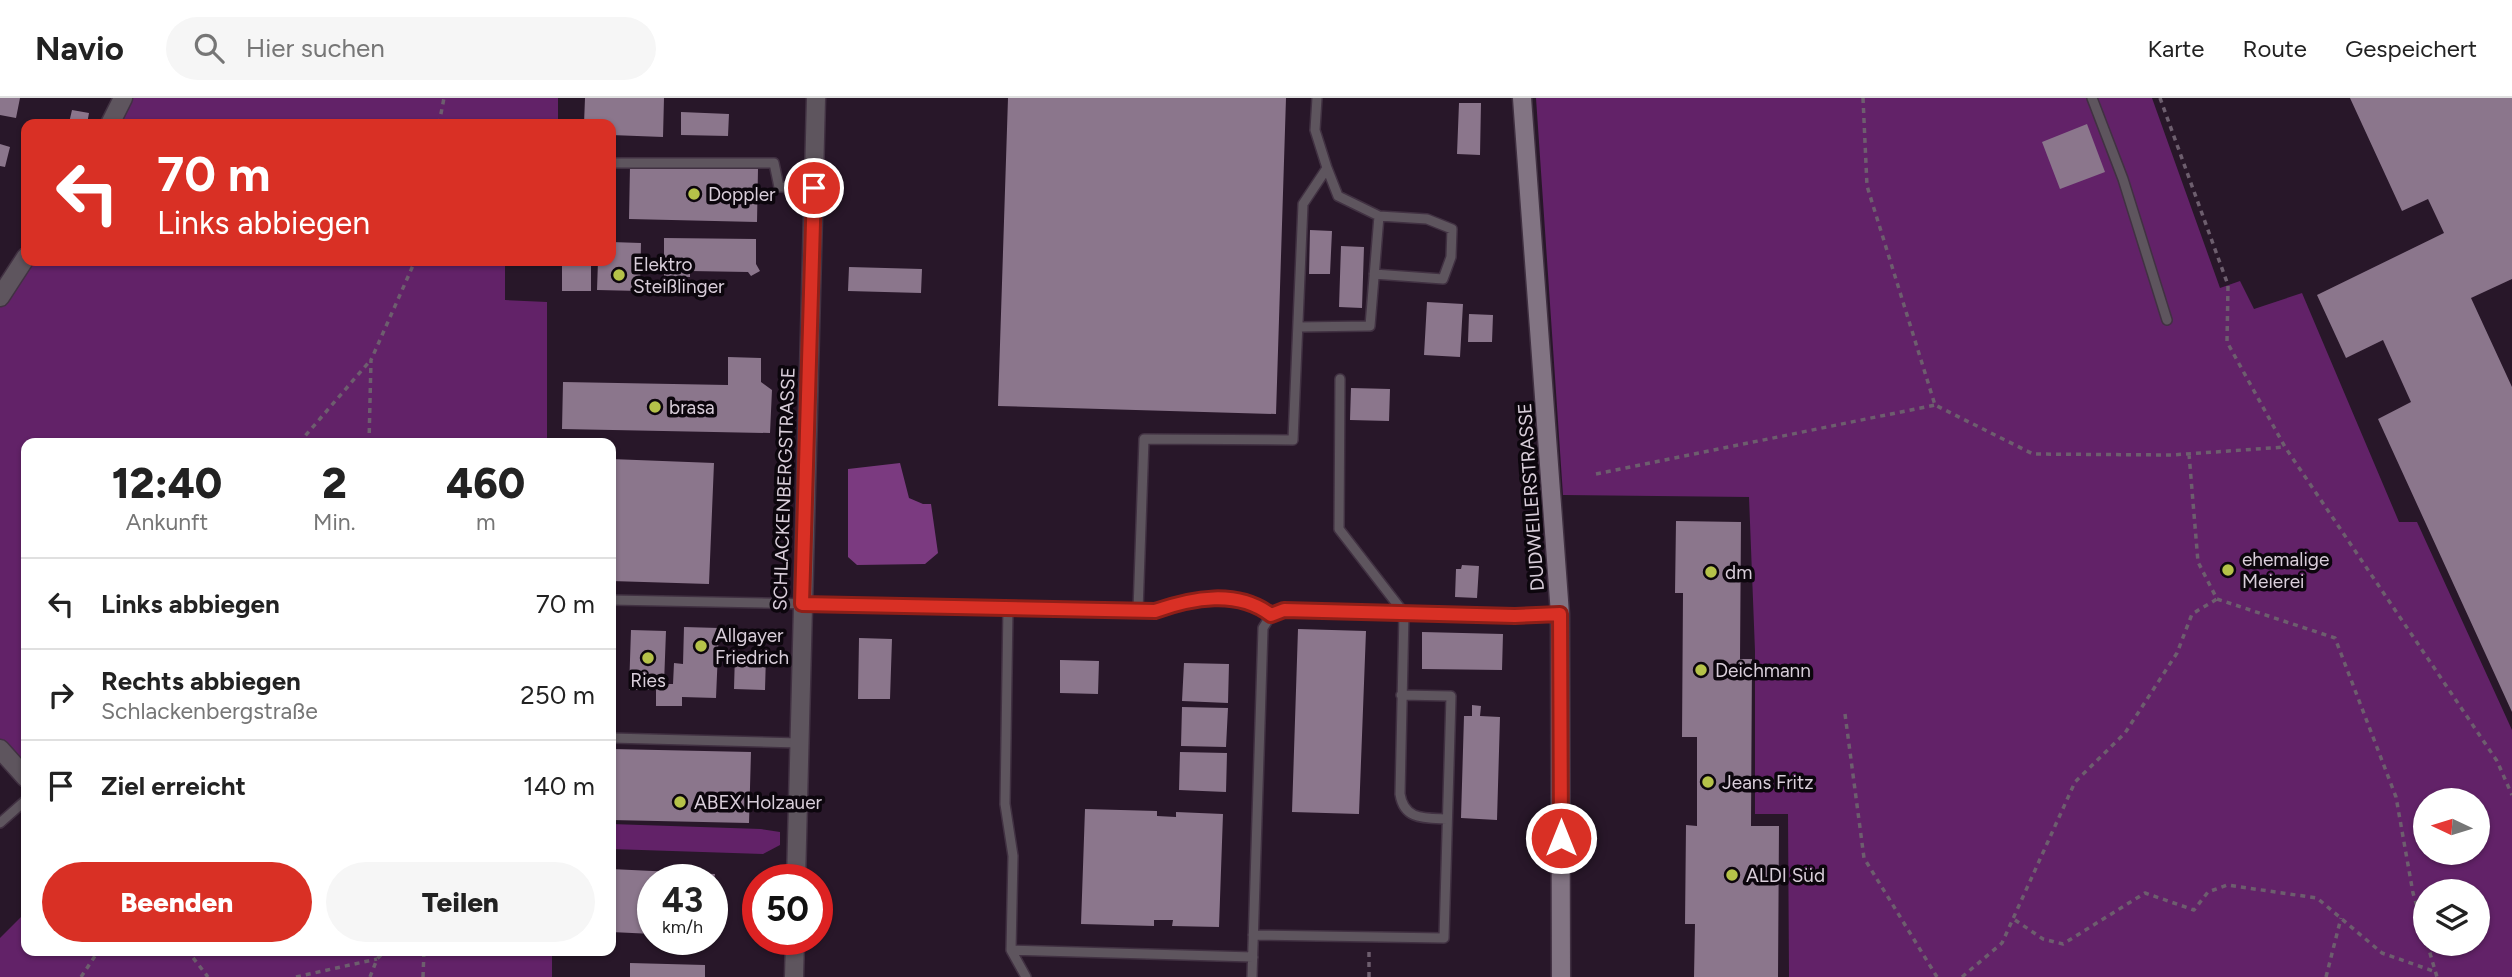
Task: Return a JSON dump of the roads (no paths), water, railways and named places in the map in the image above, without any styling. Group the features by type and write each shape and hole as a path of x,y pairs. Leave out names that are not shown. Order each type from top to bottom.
{"main road":[{"name":"DUDWEILERSTRASSE","path":"1522,98 1560,614 1561,977"}],"street":[{"path":"112,119 123,98"},
{"name":"SCHLACKENBERGSTRASSE","path":"796,864 816,98"},
{"path":"0,297 21,265"},
{"path":"0,749 21,772"},
{"path":"794,977 795,955"}],"lane":[{"path":"1317,98 1315,130 1338,196 1379,216 1427,219 1452,229 1451,257 1443,279 1374,274"},
{"path":"2092,98 2123,179 2167,320"},
{"path":"616,163 774,163 779,187 814,188"},
{"path":"1138,611 1144,439 1293,440 1303,204 1327,168"},
{"path":"1298,327 1370,326 1379,216"},
{"path":"1340,379 1339,529 1404,613 1399,794 1402,807 1411,815 1422,818 1447,818"},
{"path":"616,600 1155,611 1184,600 1244,600 1257,604 1271,615"},
{"path":"1008,608 1005,804 1013,856 1011,950 1026,977"},
{"path":"1252,977 1263,628 1271,615 1284,610 1560,614"},
{"path":"1253,935 1444,938 1451,696 1401,695"},
{"path":"616,738 799,743"},
{"path":"0,823 21,804"},
{"path":"1011,950 1253,957"}],"place":[{"name":"Doppler","path":"694,194"},
{"name":"Elektro Steißlinger","path":"619,275"},
{"name":"brasa","path":"655,407"},
{"name":"ehemalige Meierei","path":"2228,570"},
{"name":"dm","path":"1711,572"},
{"name":"Allgayer Friedrich","path":"701,646"},
{"name":"Ries","path":"648,658"},
{"name":"Deichmann","path":"1701,670"},
{"name":"Jeans Fritz","path":"1708,782"},
{"name":"ABEX Holzauer","path":"680,802"},
{"name":"ALDI Süd","path":"1732,875"}]}
